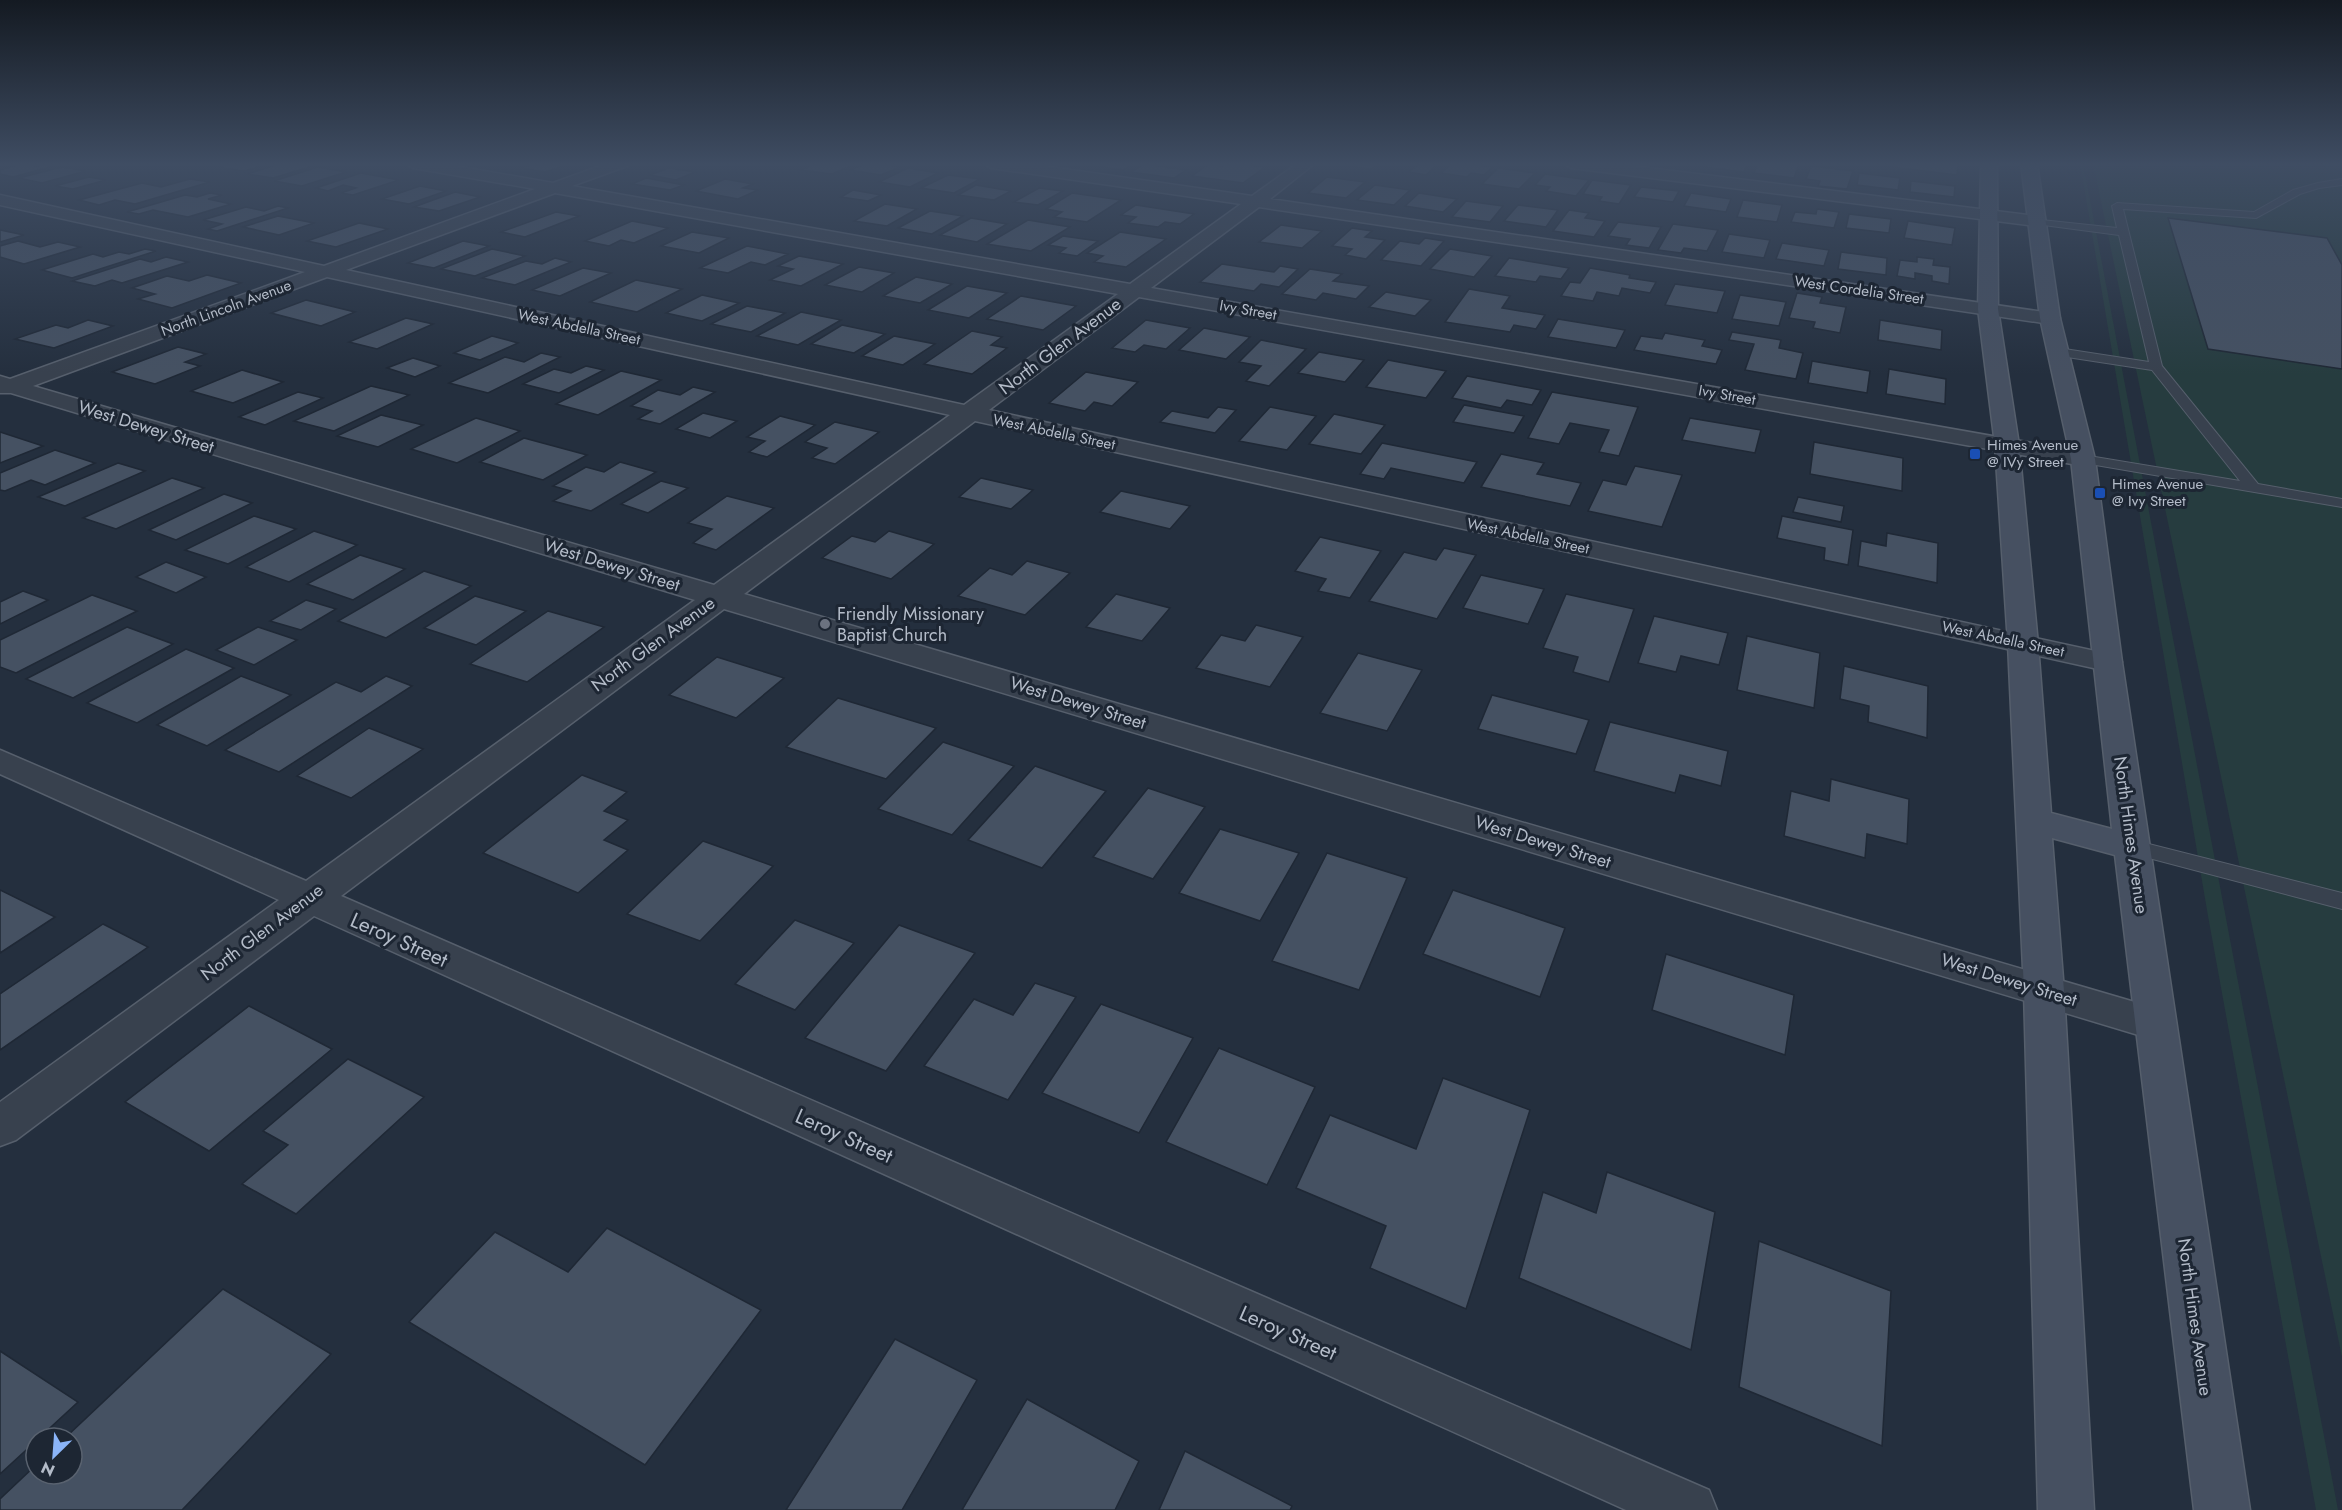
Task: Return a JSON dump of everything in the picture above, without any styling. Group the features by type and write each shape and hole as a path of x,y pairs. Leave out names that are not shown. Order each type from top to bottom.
{"street":[{"name":"West Abdella Street","path":"151,233 2107,663"},
{"name":"North Lincoln Avenue","path":"4,387 430,233"},
{"name":"Ivy Street","path":"813,233 2083,459"},
{"name":"North Glen Avenue","path":"0,1126 1212,233"},
{"name":"West Cordelia Street","path":"1471,233 2050,318"},
{"path":"1990,233 1988,309 2007,445 2034,821 2044,991 2066,1510"},
{"name":"North Himes Avenue","path":"2038,233 2050,318 2083,459 2107,663 2222,1510"},
{"name":"West Dewey Street","path":"4,387 2155,1024"},
{"name":"Leroy Street","path":"0,761 1689,1510"},
{"path":"2034,821 2133,847"}],"lane":[{"path":"2123,233 2156,367 2253,488"},
{"path":"2058,352 2156,367"},
{"path":"2083,459 2342,503"},
{"path":"2133,847 2342,901"}],"green space":[{"path":"2092,233 2096,233 2338,1510 2316,1510 2208,916"},
{"path":"2108,233 2342,233 2342,1357"}],"building":[{"path":"0,233 24,235 0,242"},
{"path":"329,233 375,233 336,247 307,241"},
{"path":"508,233 534,233 525,237"},
{"path":"603,233 656,233 634,243 621,240 609,246 585,241"},
{"path":"689,233 729,238 699,253 661,246"},
{"path":"943,233 991,233 977,242 940,235"},
{"path":"1005,233 1059,233 1031,251 987,244"},
{"path":"1118,233 1166,239 1126,267 1094,262 1103,256 1087,253"},
{"path":"1270,233 1319,233 1302,248 1259,242"},
{"path":"1346,233 1369,233 1365,237 1385,240 1366,259 1345,255 1352,249 1332,246"},
{"path":"1570,233 1596,233 1594,237"},
{"path":"1610,233 1657,233 1649,248 1626,245 1630,239 1608,236"},
{"path":"1668,233 1716,233 1707,251 1684,248 1681,253 1658,250"},
{"path":"1905,233 1954,233 1952,245 1904,238"},
{"path":"2173,233 2291,233 2327,238 2342,265 2342,369 2208,349"},
{"path":"1729,234 1770,240 1764,258 1722,252"},
{"path":"1063,236 1098,241 1077,256 1059,253 1066,248 1048,245"},
{"path":"1425,238 1444,241 1421,266 1381,260 1400,241 1419,244"},
{"path":"18,241 40,247 58,242 80,247 24,264 0,257 0,246"},
{"path":"463,241 489,246 434,268 408,263"},
{"path":"1782,243 1829,250 1824,266 1776,259"},
{"path":"747,246 788,254 765,265 751,262 728,273 700,268"},
{"path":"145,249 156,251 72,278 42,270 93,254 103,257 119,252 129,254"},
{"path":"492,249 525,256 475,276 441,269"},
{"path":"1450,249 1492,256 1474,277 1430,269"},
{"path":"1841,252 1887,258 1886,275 1838,269"},
{"path":"799,256 843,264 801,286 770,280 793,269 778,266"},
{"path":"166,257 188,262 122,283 112,280 95,286 72,281 140,259 151,262"},
{"path":"1917,257 1934,259 1933,265 1950,267 1949,284 1932,281 1932,276 1915,273 1915,279 1897,276 1900,260 1917,262"},
{"path":"555,258 571,262 515,285 482,278 526,261 542,264"},
{"path":"1509,258 1569,268 1561,279 1540,276 1536,282 1495,276"},
{"path":"1222,264 1274,272 1280,266 1298,269 1279,287 1261,284 1254,291 1200,282"},
{"path":"859,267 894,273 862,292 825,285"},
{"path":"583,268 611,273 560,296 532,290"},
{"path":"1590,268 1656,282 1650,293 1622,288 1619,296 1597,292 1593,301 1561,296 1570,282 1580,283"},
{"path":"1310,269 1342,274 1333,281 1369,286 1356,299 1323,293 1316,300 1282,294"},
{"path":"207,275 241,283 172,308 138,299 155,294 132,288 167,276 189,281"},
{"path":"916,277 952,284 920,303 883,296"},
{"path":"636,280 682,289 637,312 590,302"},
{"path":"1675,284 1725,291 1717,313 1665,305"},
{"path":"967,286 1007,293 969,318 928,310"},
{"path":"1469,289 1510,296 1502,308 1545,315 1536,329 1514,325 1510,332 1445,322"},
{"path":"1386,292 1431,300 1415,316 1369,307"},
{"path":"1797,293 1822,297 1820,303 1846,307 1840,333 1813,328 1815,322 1789,318"},
{"path":"702,295 739,303 702,321 666,313"},
{"path":"1740,295 1786,302 1779,326 1732,319"},
{"path":"1021,296 1076,306 1043,330 987,319"},
{"path":"306,300 355,312 321,326 271,313"},
{"path":"747,306 785,313 751,332 711,324"},
{"path":"801,312 841,320 798,345 757,336"},
{"path":"406,318 433,324 377,349 349,342"},
{"path":"1558,319 1625,330 1616,348 1548,337"},
{"path":"88,320 113,326 54,348 15,339 56,325 68,328"},
{"path":"1146,320 1190,328 1166,349 1144,345 1135,352 1112,348"},
{"path":"1880,320 1942,330 1941,350 1878,340"},
{"path":"842,325 885,334 854,353 811,344"},
{"path":"1204,328 1250,337 1226,359 1179,350"},
{"path":"972,331 1002,337 991,345 1007,348 972,374 924,364"},
{"path":"1732,332 1781,340 1779,348 1803,353 1796,379 1745,370 1754,344 1729,340"},
{"path":"1665,333 1705,340 1702,346 1722,350 1716,364 1634,350 1641,336 1662,339"},
{"path":"492,336 518,343 480,360 454,353"},
{"path":"894,336 935,344 903,365 862,356"},
{"path":"1261,340 1306,349 1269,386 1246,381 1261,366 1239,362"},
{"path":"178,347 206,354 185,362 200,366 155,384 112,372"},
{"path":"1319,352 1364,360 1345,382 1298,373"},
{"path":"541,353 560,357 488,393 449,383 505,357 524,362"},
{"path":"413,358 440,366 415,377 387,368"},
{"path":"1388,360 1446,371 1426,398 1366,387"},
{"path":"1812,361 1870,371 1867,393 1808,383"},
{"path":"586,366 604,370 559,393 523,384 554,369 571,373"},
{"path":"1889,369 1946,379 1945,404 1886,394"},
{"path":"242,370 283,382 233,403 191,391"},
{"path":"621,371 661,380 598,415 556,404"},
{"path":"1086,372 1138,382 1112,406 1094,402 1085,411 1049,403"},
{"path":"1467,376 1541,390 1532,405 1507,400 1501,408 1452,398"},
{"path":"371,386 409,395 334,431 294,421"},
{"path":"693,387 715,392 660,424 638,419 652,411 631,406 658,390 680,395"},
{"path":"298,392 323,398 265,425 239,417"},
{"path":"1552,392 1638,407 1619,456 1599,452 1609,430 1570,423 1559,444 1528,438"},
{"path":"1464,405 1524,416 1514,433 1453,422"},
{"path":"1218,407 1236,410 1215,433 1160,422 1172,411 1208,418"},
{"path":"1270,407 1316,416 1287,450 1239,441"},
{"path":"703,413 737,421 710,438 676,429"},
{"path":"1334,414 1385,425 1361,454 1309,444"},
{"path":"381,415 423,425 378,447 337,436"},
{"path":"780,416 815,425 767,457 749,452 765,441 747,437"},
{"path":"476,418 520,431 457,463 411,449"},
{"path":"1690,418 1761,430 1755,453 1682,440"},
{"path":"835,422 879,432 835,464 812,458 827,448 805,442"},
{"path":"0,432 43,446 0,463"},
{"path":"524,438 587,455 543,480 480,462"},
{"path":"1814,442 1903,458 1902,491 1810,474"},
{"path":"1382,443 1477,462 1464,483 1391,468 1384,479 1360,474"},
{"path":"55,450 95,463 45,485 31,480 5,491 0,490 0,473"},
{"path":"1501,454 1544,463 1537,474 1581,483 1570,506 1481,487"},
{"path":"620,462 656,472 591,511 553,501 571,491 553,486 586,467 604,472"},
{"path":"118,463 145,471 65,506 38,497"},
{"path":"1635,466 1682,475 1662,527 1588,511 1603,480 1626,485"},
{"path":"172,478 204,488 116,529 83,518"},
{"path":"981,478 1033,490 1011,509 959,497"},
{"path":"661,481 688,488 648,513 621,504"},
{"path":"1121,491 1190,506 1170,529 1100,512"},
{"path":"224,494 252,503 176,540 149,530"},
{"path":"727,496 774,508 716,550 693,543 712,529 688,523"},
{"path":"1798,497 1844,506 1841,522 1793,512"},
{"path":"254,516 296,529 228,564 185,550"},
{"path":"1782,516 1853,530 1848,565 1824,560 1825,548 1777,538"},
{"path":"314,531 357,545 289,582 246,567"},
{"path":"889,531 934,544 891,579 822,558 852,536 875,542"},
{"path":"1887,533 1938,543 1937,583 1858,566 1861,541 1886,546"},
{"path":"1320,537 1381,551 1350,598 1318,591 1326,579 1295,571"},
{"path":"1444,548 1476,555 1437,619 1369,601 1404,552 1436,560"},
{"path":"360,555 405,569 353,600 307,584"},
{"path":"1027,561 1070,573 1025,615 958,596 990,568 1012,575"},
{"path":"166,562 206,577 176,593 136,577"},
{"path":"424,571 471,586 386,638 338,621"},
{"path":"1481,575 1544,589 1528,624 1463,608"},
{"path":"23,591 48,600 0,624 0,602"},
{"path":"1116,594 1170,608 1142,641 1086,627"},
{"path":"1566,594 1634,609 1609,682 1573,672 1578,657 1543,648"},
{"path":"92,595 137,611 16,673 0,667 0,640"},
{"path":"475,596 526,611 476,645 424,628"},
{"path":"306,600 336,609 301,630 270,621"},
{"path":"548,611 604,627 527,682 470,664"},
{"path":"1654,616 1728,633 1719,665 1681,656 1676,672 1638,663"},
{"path":"1256,625 1303,637 1270,687 1196,668 1221,635 1245,641"},
{"path":"127,627 173,644 73,698 26,679"},
{"path":"258,627 297,640 254,665 216,650"},
{"path":"1747,636 1820,653 1814,708 1737,690"},
{"path":"186,649 234,668 137,723 87,703"},
{"path":"1358,653 1422,670 1387,731 1320,713"},
{"path":"717,657 784,678 736,718 669,695"},
{"path":"1844,666 1928,686 1927,738 1868,722 1869,706 1840,699"},
{"path":"241,676 291,695 207,746 157,725"},
{"path":"386,676 412,686 279,772 225,750 336,682 361,692"},
{"path":"1492,695 1589,720 1576,754 1478,729"},
{"path":"838,698 936,728 886,779 786,747"},
{"path":"1610,722 1728,751 1721,786 1680,775 1675,793 1594,771"},
{"path":"369,728 423,749 351,798 297,776"},
{"path":"943,742 1014,766 952,835 878,809"},
{"path":"1035,766 1106,791 1042,868 968,840"},
{"path":"582,775 627,792 604,811 628,820 604,840 628,850 578,893 483,853"},
{"path":"1831,779 1909,799 1907,844 1867,834 1865,858 1784,836 1791,791 1829,801"},
{"path":"1148,788 1205,807 1153,879 1093,857"},
{"path":"1220,829 1299,853 1260,921 1179,893"},
{"path":"703,841 773,866 700,941 627,914"},
{"path":"1327,853 1407,878 1359,990 1272,961"},
{"path":"0,890 55,917 0,953"},
{"path":"1453,890 1565,928 1540,997 1423,954"},
{"path":"795,920 854,943 795,1010 735,984"},
{"path":"103,924 148,947 0,1050 0,994"},
{"path":"899,925 975,953 886,1071 805,1038"},
{"path":"1666,954 1794,995 1785,1055 1652,1010"},
{"path":"1035,983 1076,997 1008,1100 924,1066 974,999 1013,1015"},
{"path":"1101,1004 1193,1038 1139,1133 1042,1093"},
{"path":"249,1006 332,1049 209,1151 125,1102"},
{"path":"1219,1048 1315,1087 1267,1185 1166,1142"},
{"path":"348,1059 424,1097 296,1214 242,1184 288,1145 263,1131"},
{"path":"1443,1078 1530,1110 1466,1309 1370,1268 1386,1226 1296,1188 1330,1115 1416,1149"},
{"path":"1607,1172 1715,1212 1691,1350 1519,1278 1543,1192 1596,1213"},
{"path":"607,1228 761,1310 645,1465 409,1322 495,1232 568,1272"},
{"path":"1759,1241 1891,1291 1882,1446 1739,1387"},
{"path":"223,1289 331,1354 182,1510 0,1510 0,1499 24,1476 24,1486 84,1486 84,1426 78,1426"},
{"path":"895,1339 977,1380 902,1510 786,1510"},
{"path":"0,1351 78,1402 52,1426 24,1426 24,1452 0,1474"},
{"path":"1027,1399 1139,1461 1115,1510 962,1510"},
{"path":"1185,1451 1292,1506 1290,1510 1159,1510"}],"place":[{"name":"Himes Avenue @ IVy Street","path":"1975,454"},
{"name":"Himes Avenue @ Ivy Street","path":"2100,493"},
{"name":"Friendly Missionary Baptist Church","path":"825,624"}]}
